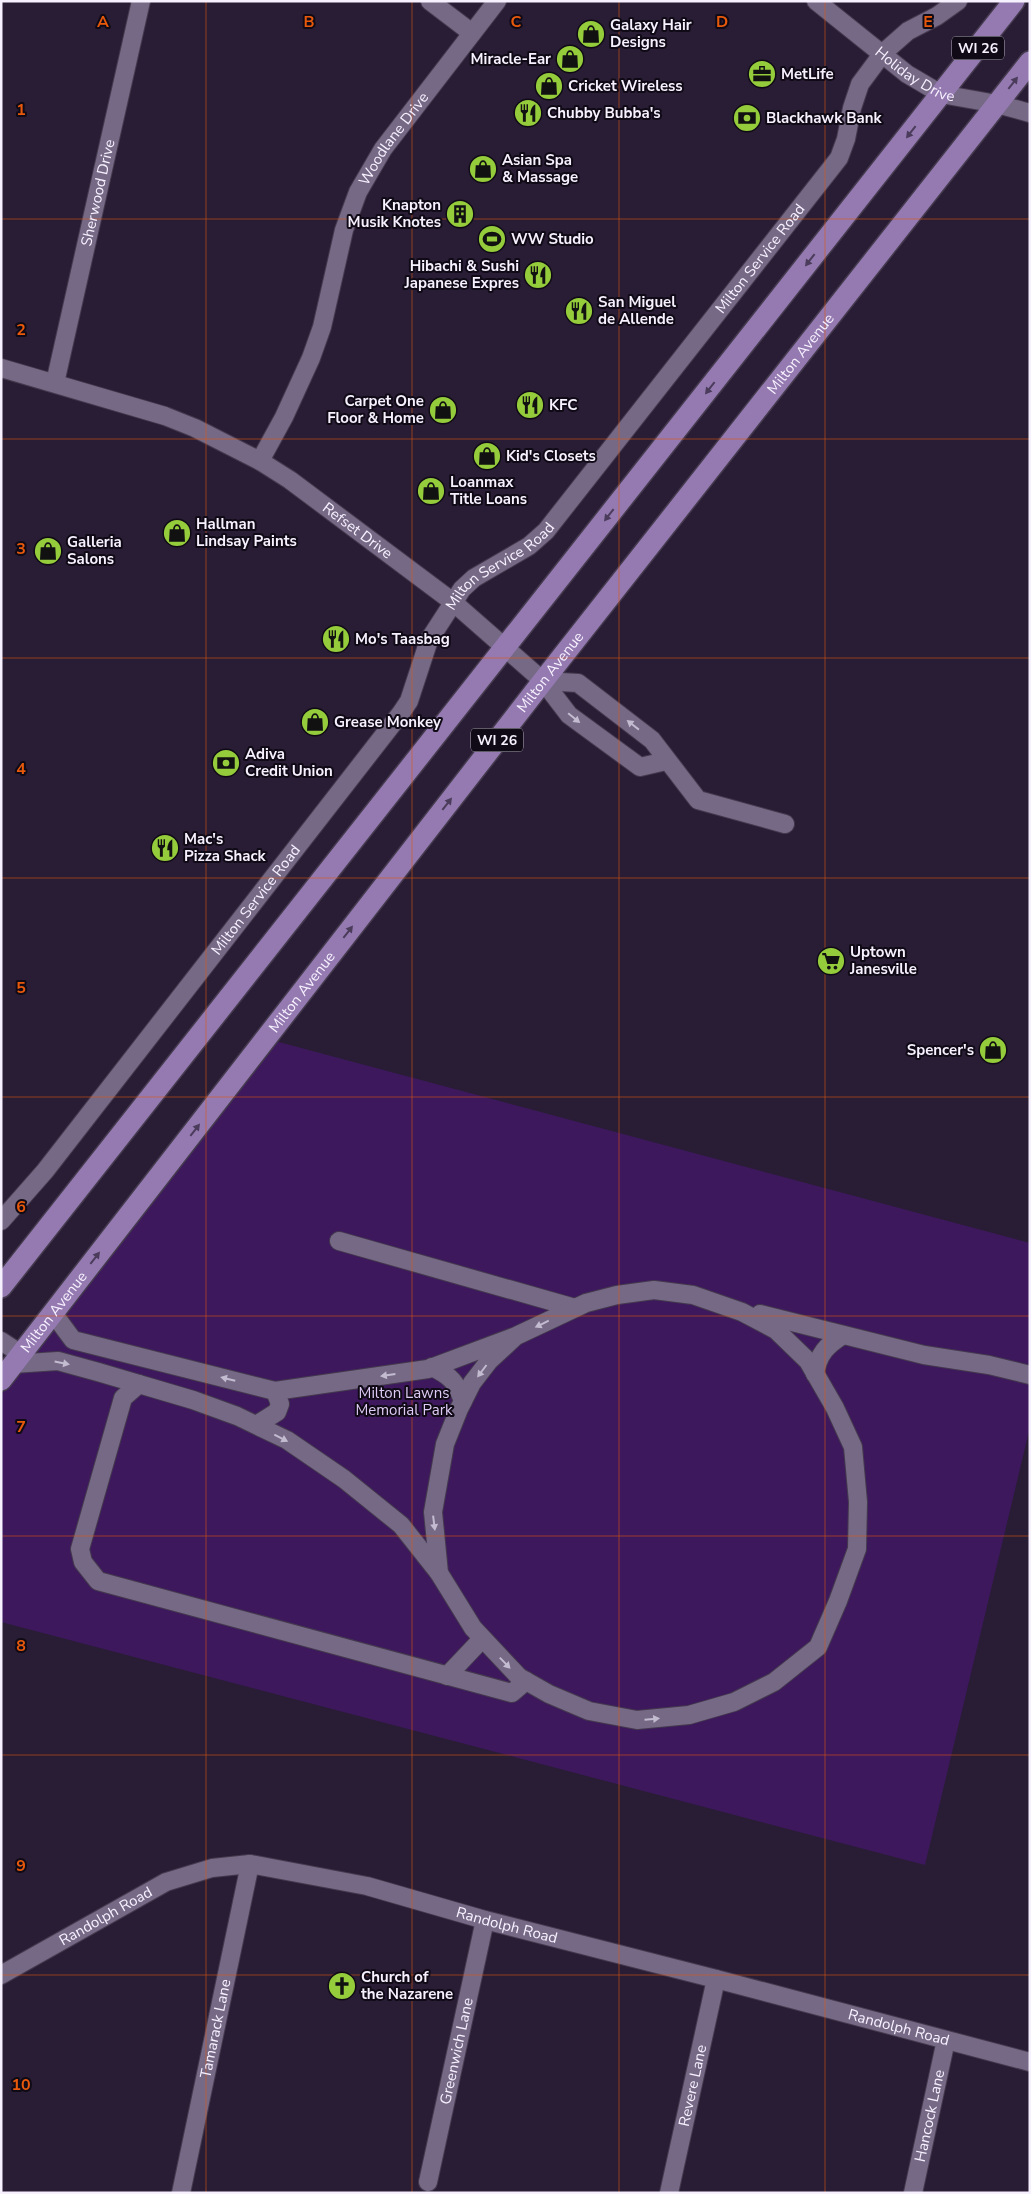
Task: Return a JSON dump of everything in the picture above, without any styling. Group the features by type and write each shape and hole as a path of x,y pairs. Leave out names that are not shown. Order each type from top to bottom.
{"main road":[{"name":"WI 26","path":"1,1287 1014,1"},
{"name":"Milton Avenue","path":"12,1366 543,681 1030,62"}],"street":[{"name":"Sherwood Drive","path":"55,383 141,1"},
{"path":"430,1 472,33"},
{"name":"Woodlane Drive","path":"260,460 284,417 311,358 322,327 344,230 358,192 383,149 497,1"},
{"name":"Holiday Drive","path":"816,1 884,53 907,74 941,94 996,104 1030,113"},
{"name":"Milton Service Road","path":"1,1221 45,1171 401,713 409,701 429,640 462,589 474,578 529,546 546,531 839,158 846,139 852,108 860,84 884,53 908,31 937,16 958,1"},
{"name":"Refset Drive","path":"1,368 165,416 195,428 260,460 290,480 453,602 543,681 569,715 640,767 666,760"},
{"path":"543,681 578,683 652,740 698,800 785,824"},
{"path":"339,1241 575,1308"},
{"path":"1,1341 12,1366 58,1361 192,1400 256,1425 287,1440 344,1479 401,1525 439,1573 473,1628 519,1677 549,1694 589,1711 637,1720 689,1715 734,1702 774,1682 818,1647 857,1549 858,1502 853,1447 808,1360 776,1330 742,1312 693,1295 654,1290 617,1295 586,1303 516,1336 432,1367 275,1390 73,1340 53,1313"},
{"path":"721,1305 924,1355 989,1365 1030,1375"},
{"path":"815,1374 817,1363 823,1350 843,1335"},
{"path":"439,1573 433,1512 445,1444 472,1383 489,1361 516,1336"},
{"path":"432,1367 445,1373 457,1385 463,1401"},
{"path":"98,1372 123,1398"},
{"path":"139,1384 123,1398 80,1549 83,1562 98,1581 512,1693 526,1681"},
{"path":"256,1425 277,1412 280,1404 275,1390"},
{"path":"447,1676 482,1639"},
{"name":"Randolph Road","path":"1,1975 166,1882 212,1868 250,1864 367,1886 485,1920 1030,2062"},
{"name":"Tamarack Lane","path":"181,2193 250,1864"},
{"name":"Greenwich Lane","path":"428,2182 485,1920"},
{"name":"Revere Lane","path":"670,2193 716,1979"},
{"name":"Hancock Lane","path":"913,2193 946,2040"}],"green space":[{"name":"Milton Lawns Memorial Park","path":"275,1041 1030,1243 1030,1427 925,1865 1,1622 1,1395"}],"place":[{"name":"Galaxy Hair Designs","path":"591,34"},
{"name":"Miracle-Ear","path":"570,59"},
{"name":"MetLife","path":"762,74"},
{"name":"Cricket Wireless","path":"549,86"},
{"name":"Chubby Bubba's","path":"528,113"},
{"name":"Blackhawk Bank","path":"747,118"},
{"name":"Asian Spa & Massage","path":"483,169"},
{"name":"Knapton Musik Knotes","path":"460,214"},
{"name":"WW Studio","path":"492,239"},
{"name":"Hibachi & Sushi Japanese Expres","path":"538,275"},
{"name":"San Miguel de Allende","path":"579,311"},
{"name":"KFC","path":"530,405"},
{"name":"Carpet One Floor & Home","path":"443,410"},
{"name":"Kid's Closets","path":"487,456"},
{"name":"Loanmax Title Loans","path":"431,491"},
{"name":"Hallman Lindsay Paints","path":"177,533"},
{"name":"Galleria Salons","path":"48,551"},
{"name":"Mo's Taasbag","path":"336,639"},
{"name":"Grease Monkey","path":"315,722"},
{"name":"Adiva Credit Union","path":"226,763"},
{"name":"Mac's Pizza Shack","path":"165,848"},
{"name":"Uptown Janesville","path":"831,961"},
{"name":"Spencer's","path":"993,1050"},
{"name":"Church of the Nazarene","path":"342,1986"}]}
